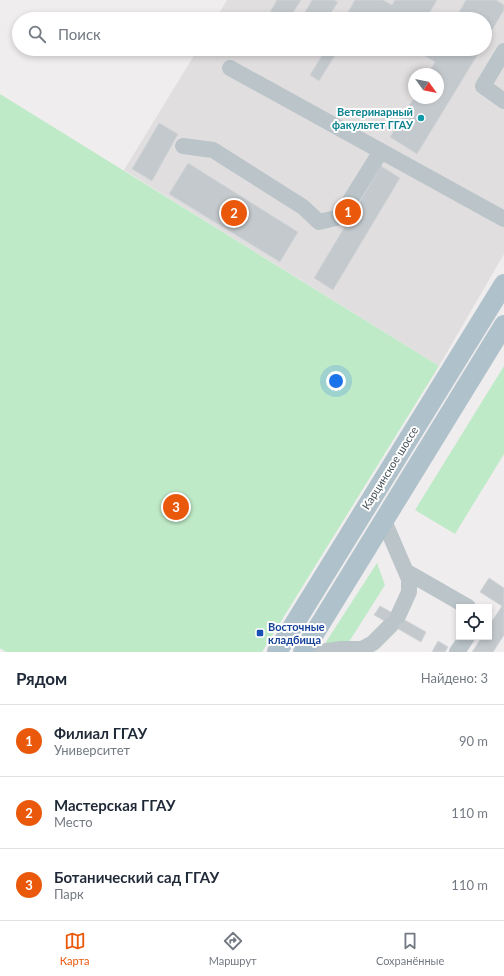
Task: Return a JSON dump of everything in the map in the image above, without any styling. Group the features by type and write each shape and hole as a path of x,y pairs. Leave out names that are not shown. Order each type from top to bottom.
{"main road":[{"name":"Карцинское шоссе","path":"277,652 504,284"},
{"name":"Карцинское шоссе","path":"303,652 504,325"}],"street":[{"path":"504,51 483,86 504,101"},
{"path":"230,68 504,219"},
{"path":"183,146 213,150 303,207 319,222 340,217 381,151"},
{"path":"321,652 341,649 359,651 373,643 394,621 409,592 410,585 406,572 384,521"},
{"path":"406,572 463,604"},
{"path":"458,652 464,640"}],"shaded area":[{"path":"227,0 504,0 504,254 439,366 124,170 194,56 492,56 492,12 220,12"}],"green space":[{"path":"0,94 439,366 262,652 6,652 0,648"},
{"path":"504,366 504,454 455,534 415,510"},
{"path":"377,563 385,585 347,645 324,645"}],"building":[{"path":"277,0 301,0 293,12 270,12"},
{"path":"312,0 334,0 338,2 332,12 305,12"},
{"path":"355,0 383,0 392,5 395,0 437,0 430,12 348,12"},
{"path":"466,0 496,0 504,5 504,10 492,30 492,12 459,12"},
{"name":"Ветеринарный факультет ГГАУ","path":"322,56 335,56 319,81 310,75"},
{"name":"Ветеринарный факультет ГГАУ","path":"425,56 477,56 417,154 390,137 410,104 444,104 444,68 432,68 435,62"},
{"path":"159,123 178,134 152,181 132,169"},
{"path":"188,163 298,232 280,262 169,194"},
{"path":"381,166 400,178 333,290 314,278"},
{"path":"489,578 504,588 504,635 493,652 472,652 480,640 492,640 492,621 502,606 480,592"},
{"path":"380,606 426,632 421,642 374,615"},
{"path":"438,641 448,647 445,652 432,652"}],"place":[{"name":"Ветеринарный факультет ГГАУ","path":"421,118"},
{"name":"Филиал ГГАУ","path":"348,212"},
{"name":"Мастерская ГГАУ","path":"234,213"},
{"name":"Ботанический сад ГГАУ","path":"176,507"},
{"name":"Восточные кладбища","path":"260,633"}]}
